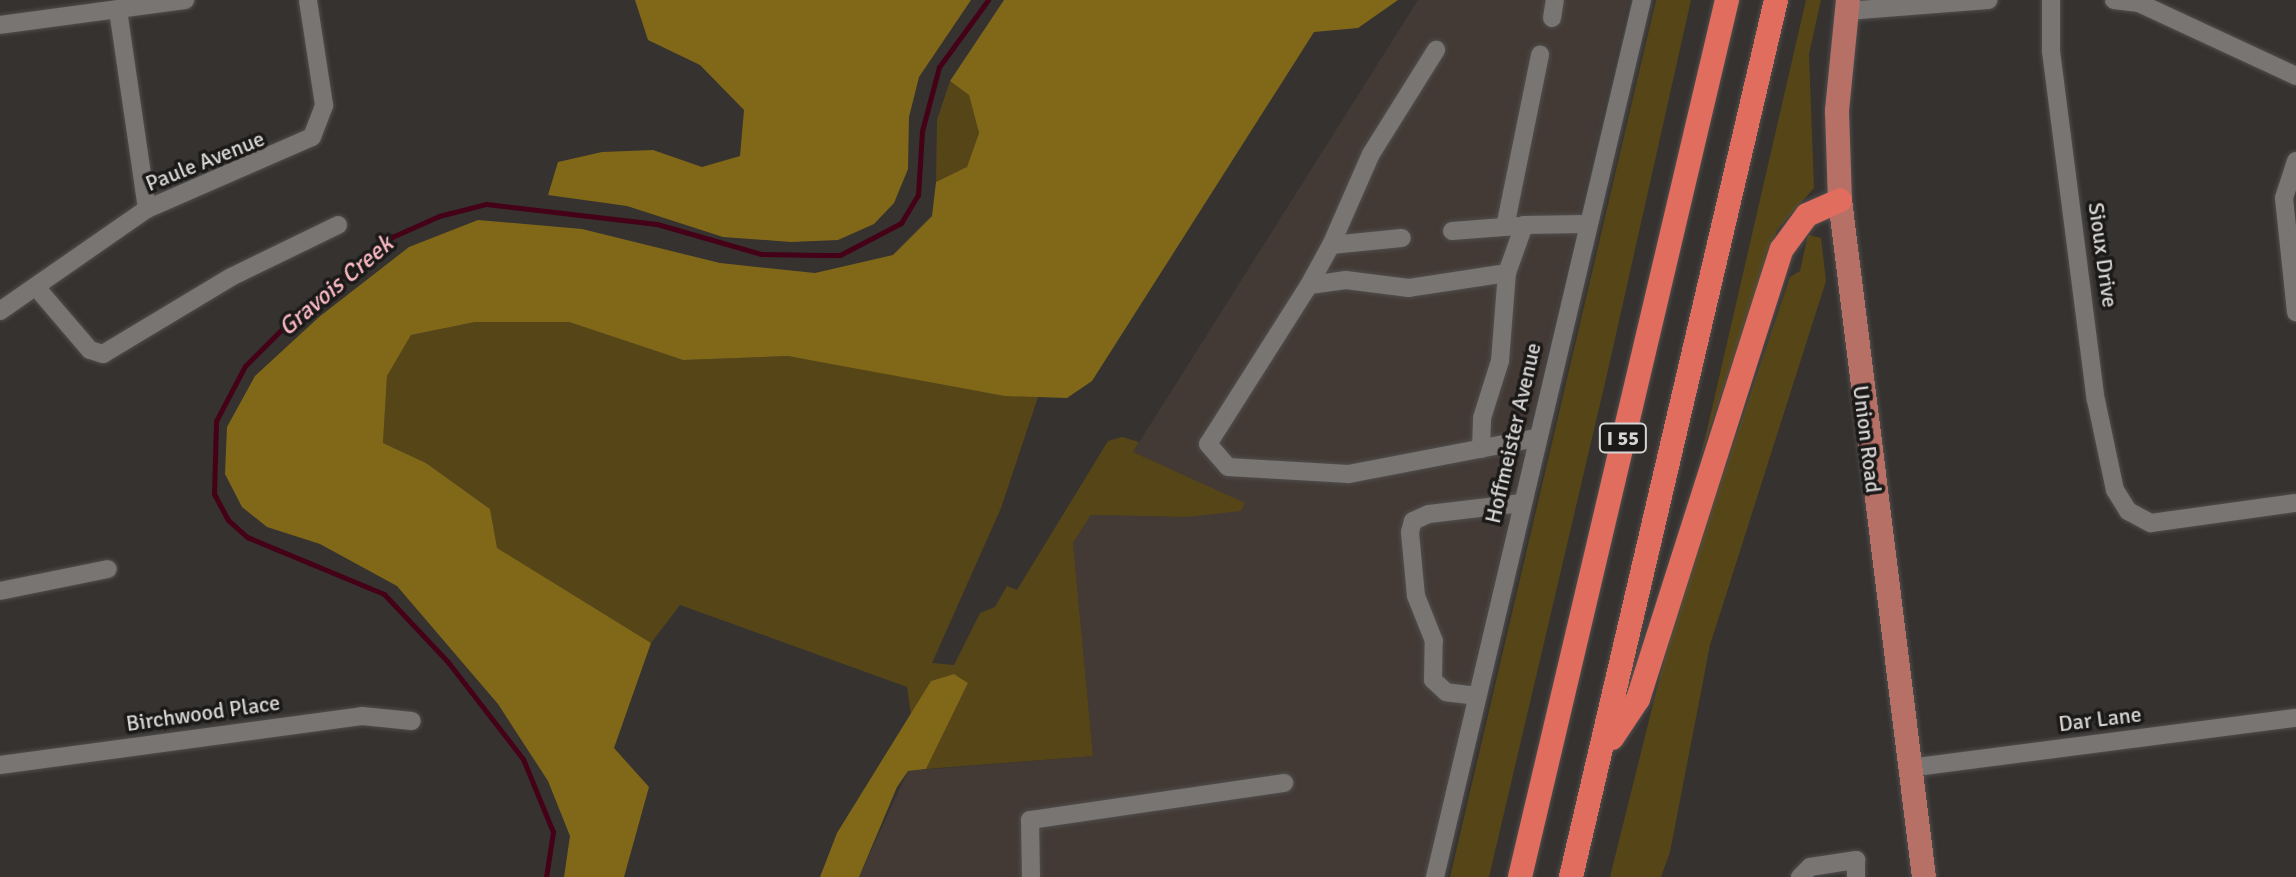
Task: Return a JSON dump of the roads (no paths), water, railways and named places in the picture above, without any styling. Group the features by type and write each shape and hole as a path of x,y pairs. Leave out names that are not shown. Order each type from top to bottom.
{"highway":[{"name":"I 55","path":"1520,877 1727,0"},
{"name":"I 55","path":"1571,877 1776,0"},
{"path":"1602,753 1638,699 1782,249 1807,215 1840,200"}],"main road":[{"name":"Union Road","path":"1847,6 1836,114 1840,200 1924,877"}],"street":[{"path":"0,25 185,0"},
{"name":"Paule Avenue","path":"0,311 147,209 312,137 324,105 308,0"},
{"name":"Hoffmeister Avenue","path":"1435,877 1585,224 1642,0"},
{"path":"1847,6 1989,0"},
{"name":"Sioux Drive","path":"2051,0 2051,51 2096,400 2115,490 2128,511 2151,523 2181,522 2296,503"},
{"path":"2114,0 2139,3 2296,76"},
{"path":"118,10 147,209"},
{"path":"1436,50 1371,154 1331,245 1309,285 1208,444 1228,467 1349,474 1536,438"},
{"path":"1481,449 1482,418 1500,361 1507,273 1540,55"},
{"path":"2296,161 2284,198 2296,312"},
{"path":"1452,231 1585,224"},
{"path":"36,287 90,350 103,354 231,277 338,225"},
{"path":"1331,245 1402,238"},
{"path":"1309,285 1346,280 1409,288 1507,273"},
{"path":"1477,696 1446,692 1433,680 1434,641 1416,596 1410,532 1413,521 1429,514 1521,503"},
{"path":"0,591 108,569"},
{"name":"Birchwood Place","path":"0,765 362,716 412,721"},
{"name":"Dar Lane","path":"1909,768 2296,718"},
{"path":"1031,877 1030,820 1284,783"},
{"path":"1800,877 1810,867 1856,860 1856,877"}],"waterway":[{"name":"Gravois Creek","path":"546,877 553,832 523,759 448,662 384,594 247,537 228,520 214,494 216,421 245,366 311,300 392,237 439,216 486,204 657,224 761,254 822,255 840,255 901,223 918,195 922,131 939,67 988,0"}]}
